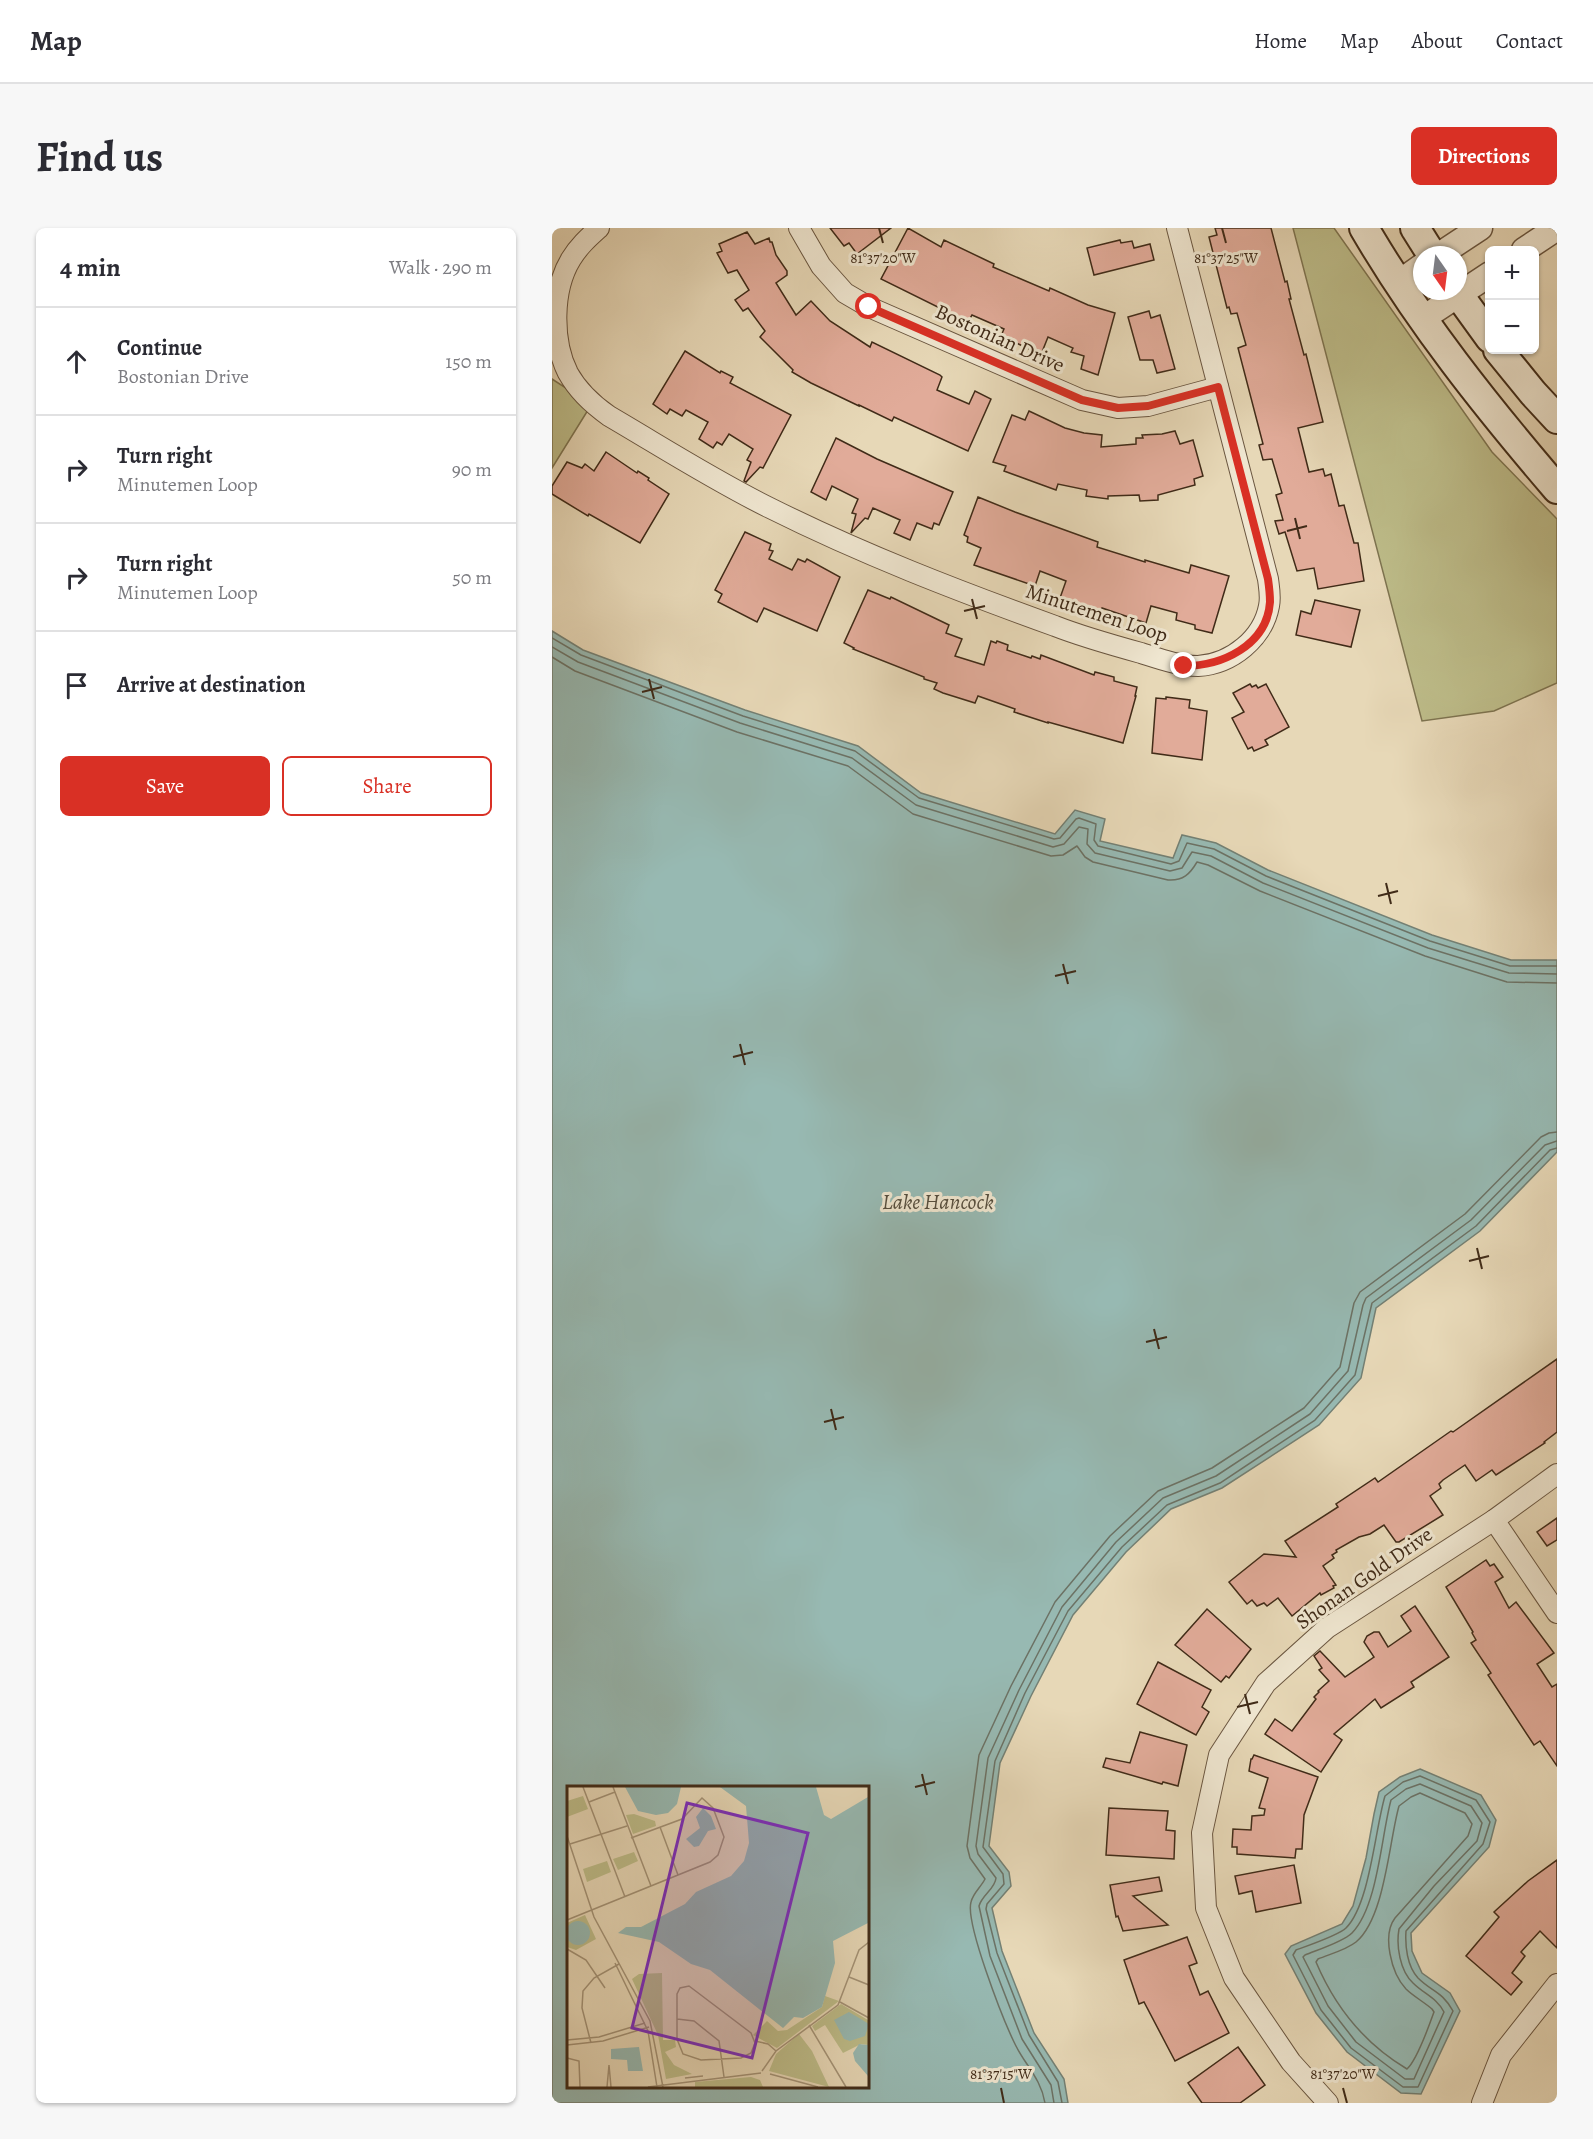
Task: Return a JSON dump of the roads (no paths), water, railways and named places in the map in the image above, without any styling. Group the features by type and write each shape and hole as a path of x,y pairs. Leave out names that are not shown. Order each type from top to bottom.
{"main road":[{"path":"1364,228 1422,319 1497,419 1557,489"},
{"path":"1415,228 1426,246"},
{"path":"1462,300 1485,331"},
{"path":"1501,354 1557,419"}],"street":[{"name":"Minutemen Loop","path":"599,228 581,244 570,260 557,294 557,362 590,402 609,416 768,507 833,538 955,590 1083,636 1184,666 1201,666 1220,661 1240,651 1264,624 1270,604 1268,579 1177,228"},
{"name":"Bostonian Drive","path":"799,228 821,267 845,293 869,307 1082,400 1118,408 1148,406 1218,387"},
{"path":"1453,246 1480,228"},
{"path":"1530,246 1557,228"},
{"path":"1398,283 1413,272"},
{"path":"1467,287 1485,277"},
{"path":"1422,319 1448,300"},
{"name":"Shonan Gold Drive","path":"1328,2103 1291,2062 1234,1978 1206,1908 1202,1833 1219,1755 1266,1683 1327,1628 1494,1520 1557,1474"},
{"path":"1494,1520 1557,1613"},
{"path":"1482,2103 1501,2055 1557,1984"}],"water":[{"name":"Lake Hancock","path":"552,631 583,650 745,710 858,746 921,793 1055,834 1075,810 1105,819 1100,841 1173,858 1182,835 1216,843 1268,870 1432,935 1511,960 1557,960 1557,1152 1480,1231 1376,1308 1361,1378 1319,1425 1222,1488 1171,1509 1126,1552 1073,1615 1031,1696 1000,1763 989,1846 1009,1872 1011,1886 992,1908 1002,1951 1034,2033 1064,2079 1068,2103 552,2103"},
{"path":"1420,1769 1481,1795 1496,1820 1489,1847 1411,1933 1412,1951 1422,1973 1450,1993 1460,2011 1421,2094 1401,2093 1347,2052 1316,2013 1285,1954 1291,1946 1342,1924 1353,1906 1366,1858 1379,1792 1400,1777"}]}
